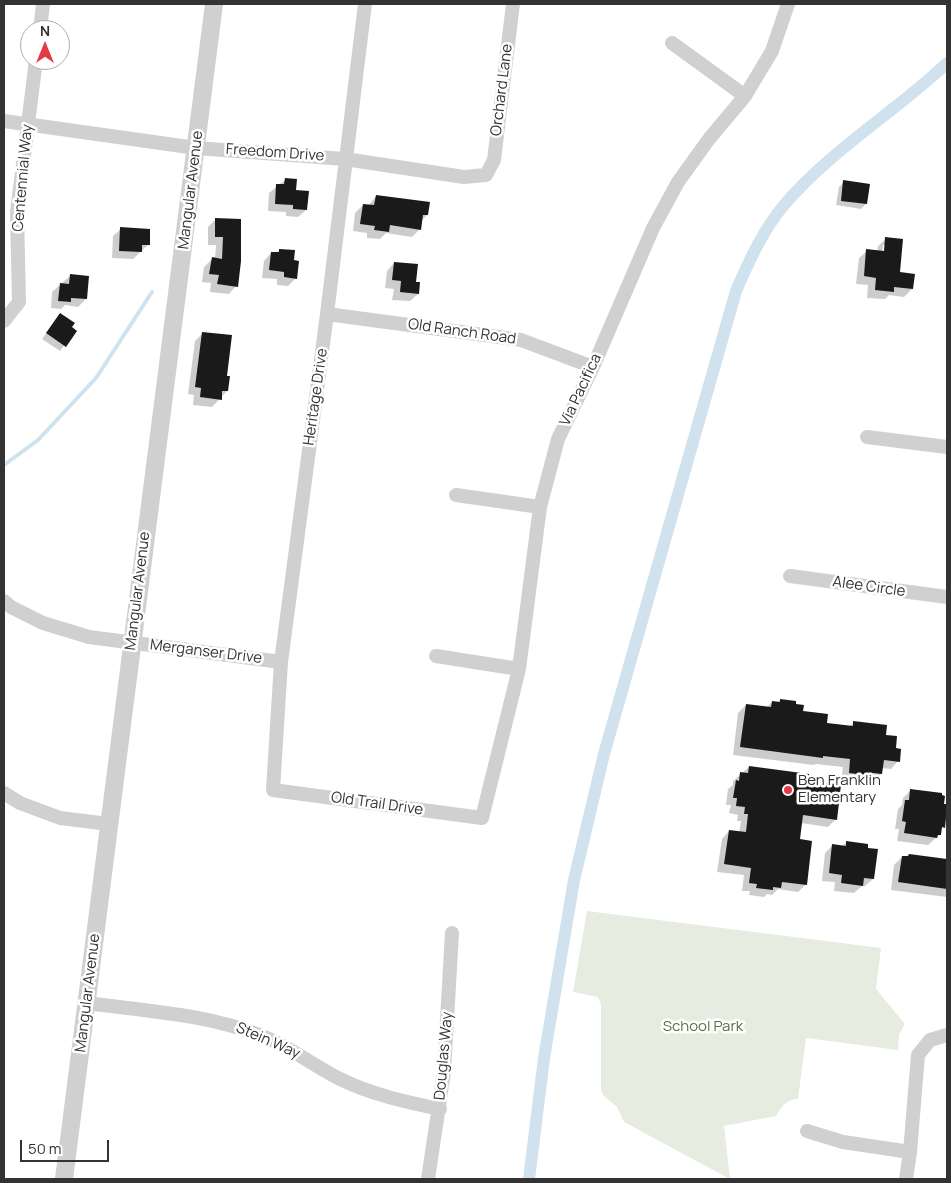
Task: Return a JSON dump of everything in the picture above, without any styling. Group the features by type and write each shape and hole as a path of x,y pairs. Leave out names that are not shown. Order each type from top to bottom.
{"street":[{"path":"41,20 43,4"},
{"name":"Mangular Avenue","path":"64,1179 214,4"},
{"name":"Heritage Drive","path":"273,790 281,662 327,314 365,4"},
{"name":"Orchard Lane","path":"486,175 494,160 514,4"},
{"name":"Via Pacifica","path":"482,818 519,669 540,507 558,439 653,228 674,190 709,139 745,96 772,51 788,4"},
{"path":"672,43 745,96"},
{"name":"Centennial Way","path":"4,321 19,302 17,212 35,70"},
{"name":"Freedom Drive","path":"4,121 196,148 345,159 464,177 486,175"},
{"name":"Old Ranch Road","path":"327,314 521,340 592,367"},
{"path":"868,437 947,447"},
{"path":"456,495 540,507"},
{"name":"Alee Circle","path":"790,576 947,597"},
{"name":"Merganser Drive","path":"4,601 10,607 43,623 89,638 281,662"},
{"path":"436,656 519,669"},
{"name":"Old Trail Drive","path":"273,790 482,818"},
{"path":"4,793 20,803 60,818 108,824"},
{"name":"Douglas Way","path":"428,1179 440,1109 448,1026 452,933"},
{"name":"Stein Way","path":"87,1003 212,1020 238,1027 264,1036 294,1051 338,1078 389,1098 440,1109"},
{"path":"906,1179 918,1055 930,1040 947,1035"},
{"path":"807,1131 843,1142 910,1152"}],"green space":[{"name":"School Park","path":"587,911 881,948 876,989 905,1024 899,1035 898,1050 806,1038 798,1099 787,1102 776,1116 724,1126 730,1179 624,1122 617,1107 601,1091 601,1005 598,997 573,992"}],"building":[{"path":"285,178 297,179 296,190 309,191 307,210 293,209 293,205 275,204 276,184 284,184"},
{"path":"843,180 870,184 867,204 841,201"},
{"path":"376,195 430,202 428,215 423,215 421,230 390,225 389,232 374,230 375,226 360,224 363,204 374,205"},
{"path":"215,218 241,219 241,261 238,287 217,284 219,275 209,274 212,257 222,259 223,237 215,237"},
{"path":"120,227 150,229 150,245 142,245 142,252 119,251"},
{"path":"885,237 903,239 900,272 915,274 913,289 894,287 894,292 875,290 876,278 864,276 866,249 884,251"},
{"path":"279,249 295,250 294,260 299,261 297,279 284,277 284,272 269,270 271,252 279,252"},
{"path":"394,262 418,264 416,282 420,282 419,294 400,292 401,281 392,280"},
{"path":"70,274 89,276 87,299 71,298 71,302 58,301 60,283 69,284"},
{"path":"60,313 75,323 72,327 77,331 66,347 46,333"},
{"path":"202,332 232,335 227,376 230,376 228,391 222,391 222,400 200,397 201,388 195,387"},
{"path":"780,699 796,701 796,704 804,705 803,711 828,714 827,723 853,726 853,721 887,725 886,735 897,736 896,748 901,749 900,762 884,760 882,774 873,773 873,776 849,773 850,759 823,756 823,758 740,747 746,704 771,707 772,701 780,702"},
{"path":"749,766 809,774 809,780 841,785 837,820 803,815 800,839 812,841 807,885 782,882 781,888 773,887 773,890 756,888 757,884 749,883 751,868 724,864 729,830 746,832 748,814 744,814 745,807 736,806 737,798 733,798 736,780 739,781 740,772 748,773"},
{"path":"910,789 942,793 945,796 944,804 947,804 947,808 945,828 942,827 941,835 938,835 937,838 904,833 906,822 902,821 905,800 909,800"},
{"path":"846,841 868,844 868,848 878,849 874,879 864,878 863,886 841,883 842,875 829,873 832,844 846,846"},
{"path":"909,854 947,859 947,889 898,882 902,856 908,856"}],"waterway":[{"path":"529,1179 544,1058 574,880 604,754 736,291 751,257 769,225 802,185 822,166 947,63"},
{"path":"4,465 38,440 96,378 152,292"}],"place":[{"name":"Ben Franklin Elementary","path":"788,790"}]}
